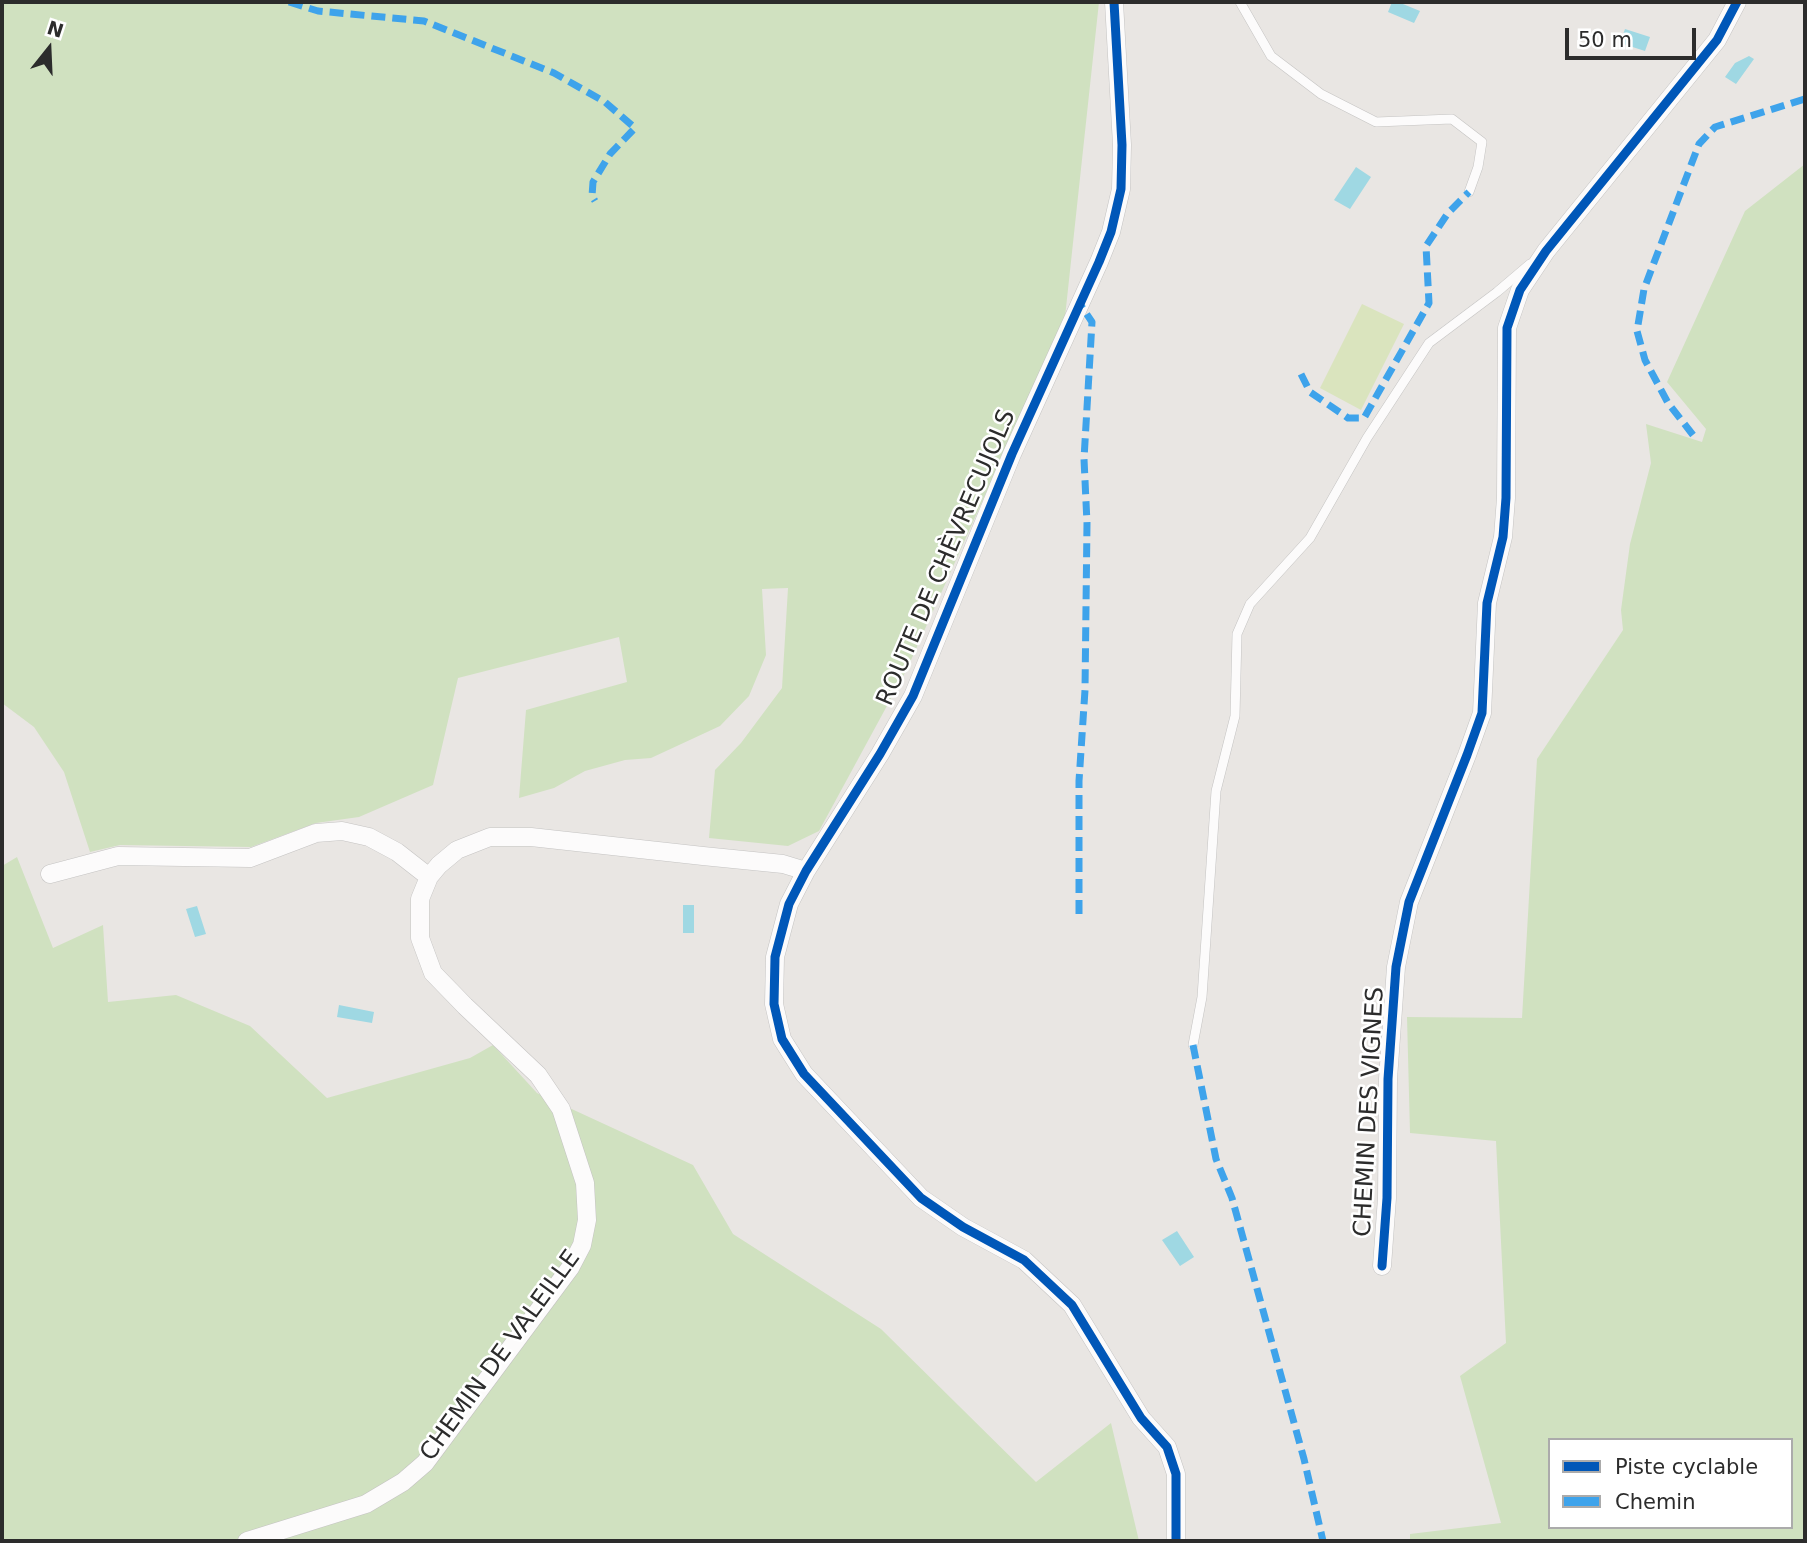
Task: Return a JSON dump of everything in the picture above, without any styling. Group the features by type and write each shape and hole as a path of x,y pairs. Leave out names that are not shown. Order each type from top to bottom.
{"street":[{"name":"ROUTE DE CHÈVRECUJOLS","path":"1114,2 1122,145 1121,189 1111,232 1012,454 912,696 880,754 806,871 789,904 775,957 774,1004 782,1039 804,1074 921,1198 963,1227 1024,1260 1072,1306 1141,1418 1167,1447 1176,1474 1176,1541"},
{"name":"CHEMIN DES VIGNES","path":"1382,1266 1387,1198 1388,1079 1396,967 1409,902 1482,713 1487,603 1504,524 1507,328 1520,290 1546,251 1717,40 1737,2"},
{"path":"50,874 118,856 250,858 316,833 342,831 369,837 397,852 429,877 457,850 490,837 531,838 783,864 806,871"},
{"name":"CHEMIN DE VALEILLE","path":"247,1541 366,1504 403,1482 425,1463 570,1268 582,1245 587,1220 584,1183 561,1109 538,1075 433,973 420,938 420,899 429,877"}],"lane":[{"path":"1240,2 1271,56 1321,94 1376,122 1452,119 1482,142 1478,167 1469,192"},
{"path":"1193,1045 1202,997 1216,791 1235,716 1237,634 1250,604 1310,538 1367,438 1429,343 1546,251"}],"green space":[{"path":"2,2 1099,2 1065,317 907,669 819,831 788,846 709,838 715,770 741,743 782,688 788,588 762,589 766,655 749,696 720,726 651,758 625,760 585,771 554,788 519,798 526,710 627,682 619,637 458,678 433,785 359,817 316,823 251,847 120,845 90,852 64,772 34,727 2,703"},
{"path":"1805,164 1805,1541 1410,1541 1410,1534 1501,1523 1460,1376 1506,1343 1496,1141 1410,1133 1407,1017 1522,1018 1537,759 1623,630 1621,610 1630,544 1651,463 1646,424 1702,442 1706,429 1667,382 1745,211"},
{"path":"1362,304 1404,324 1361,410 1320,388"},
{"path":"17,857 53,948 103,925 108,1002 176,995 250,1026 327,1098 470,1058 493,1045 537,1093 693,1165 733,1234 881,1329 1036,1482 1111,1423 1139,1541 2,1541 2,866"}],"water":[{"path":"1392,2 1420,11 1414,23 1388,12"},
{"path":"1625,29 1650,37 1645,51 1620,43"},
{"path":"1749,56 1754,59 1736,84 1725,77 1735,63"},
{"path":"1356,167 1371,177 1350,209 1334,200"},
{"path":"683,905 694,905 694,933 683,933"},
{"path":"197,906 206,934 195,937 186,909"},
{"path":"339,1005 374,1012 372,1023 337,1017"},
{"path":"1177,1231 1194,1257 1180,1266 1162,1240"}],"marked path":[{"path":"289,2 318,11 424,21 554,73 605,102 635,128 610,154 593,182 592,196 595,201"},
{"path":"1693,435 1668,403 1645,360 1637,331 1644,289 1699,144 1715,127 1805,99"},
{"path":"1301,374 1310,392 1348,418 1364,418 1429,303 1426,246 1448,213 1469,192"},
{"path":"1079,914 1079,781 1085,690 1087,523 1084,459 1092,322 1080,304"},
{"path":"1193,1045 1216,1159 1232,1198 1304,1459 1323,1541"}],"cycle path":[{"path":"1114,2 1122,145 1121,189 1111,232 1012,454 913,696 880,754 806,871 789,904 775,957 774,1004 782,1039 804,1074 921,1198 963,1227 1024,1260 1072,1305 1141,1418 1167,1447 1176,1474 1176,1541"},
{"path":"1382,1266 1387,1198 1388,1079 1396,967 1409,902 1482,713 1487,603 1503,537 1506,498 1507,328 1520,290 1546,251 1717,40 1737,2"}]}
